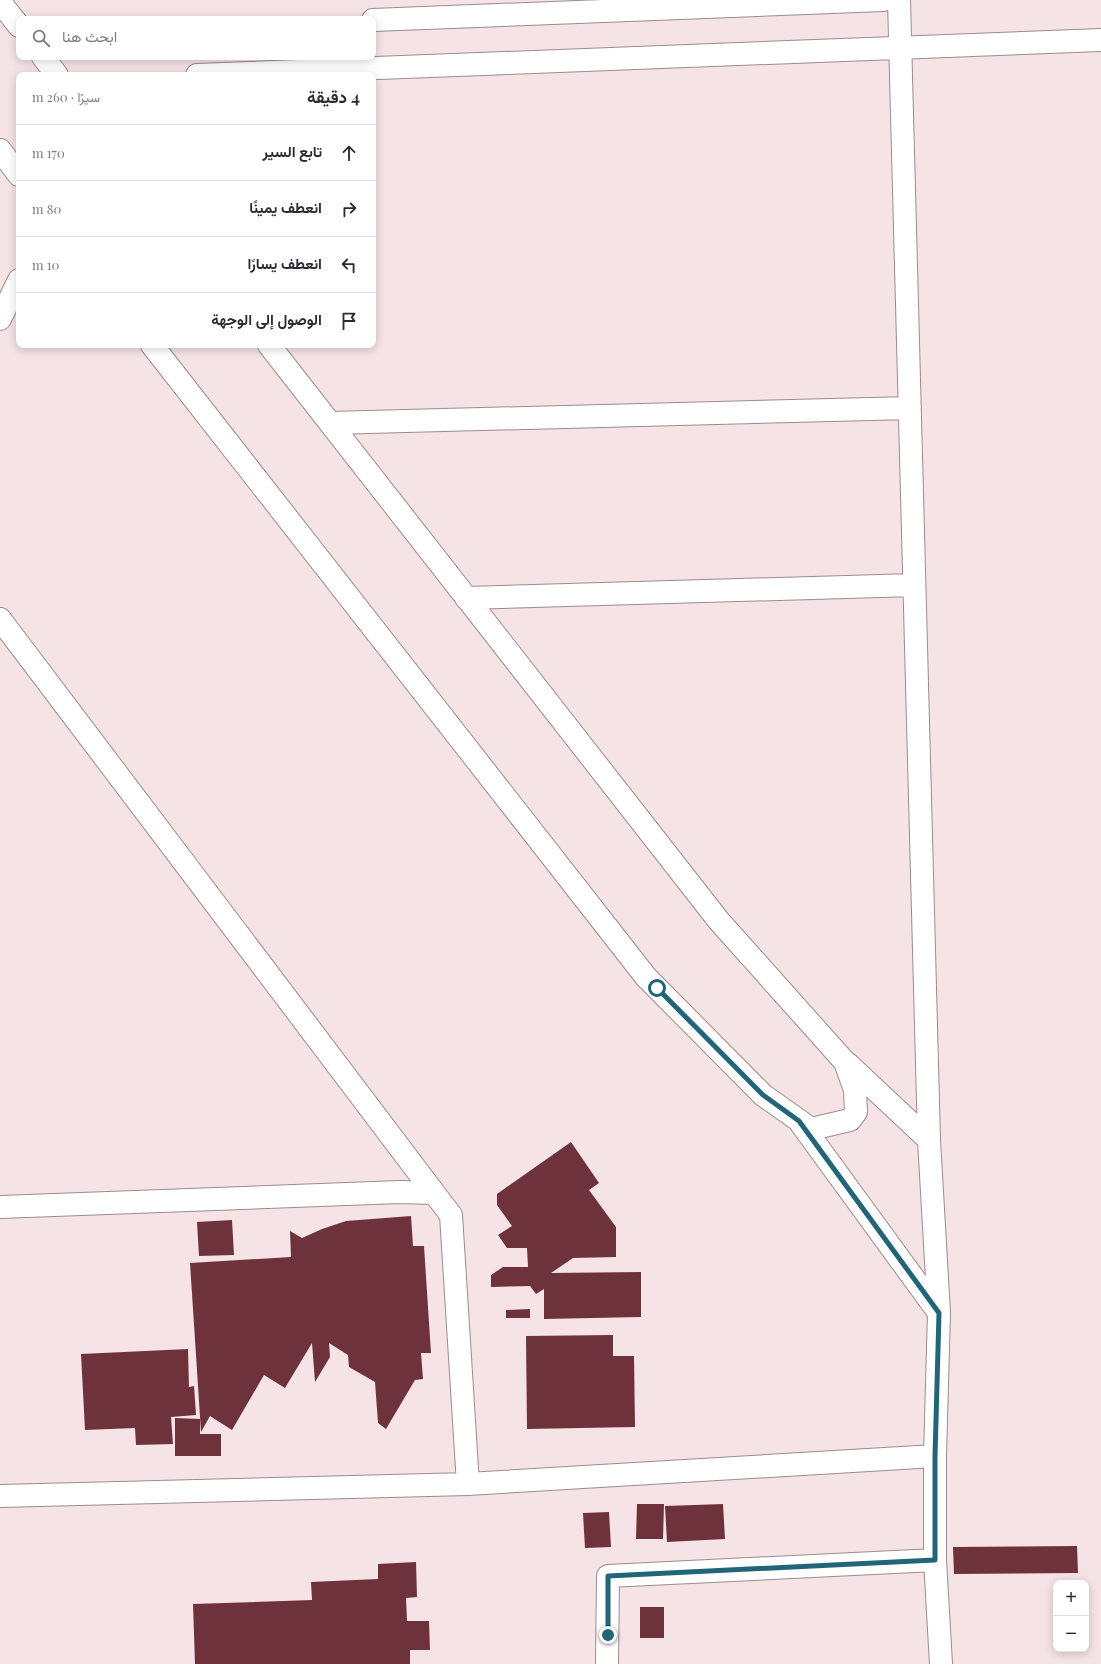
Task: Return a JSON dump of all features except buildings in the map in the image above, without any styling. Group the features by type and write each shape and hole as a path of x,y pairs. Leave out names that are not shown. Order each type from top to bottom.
{"street":[{"path":"376,20 883,0"},
{"path":"899,0 929,1140 939,1313 935,1456 935,1560 941,1664"},
{"path":"0,2 16,22"},
{"path":"275,72 1101,40"},
{"path":"45,60 55,72"},
{"path":"0,150 16,171"},
{"path":"0,319 16,286"},
{"path":"154,348 646,977 763,1095 799,1121 811,1129 850,1120 856,1112 855,1090 845,1062 719,921 270,348"},
{"path":"330,423 910,408"},
{"path":"466,598 914,585"},
{"path":"0,619 451,1215 468,1484"},
{"path":"838,1054 929,1140"},
{"path":"799,1121 939,1313"},
{"path":"0,1207 400,1192 434,1193"},
{"path":"0,1496 468,1484 935,1456"},
{"path":"607,1664 608,1576 935,1560"}],"route":[{"path":"608,1635 608,1576 935,1560 935,1456 939,1313 799,1121 763,1095 657,988"}]}
